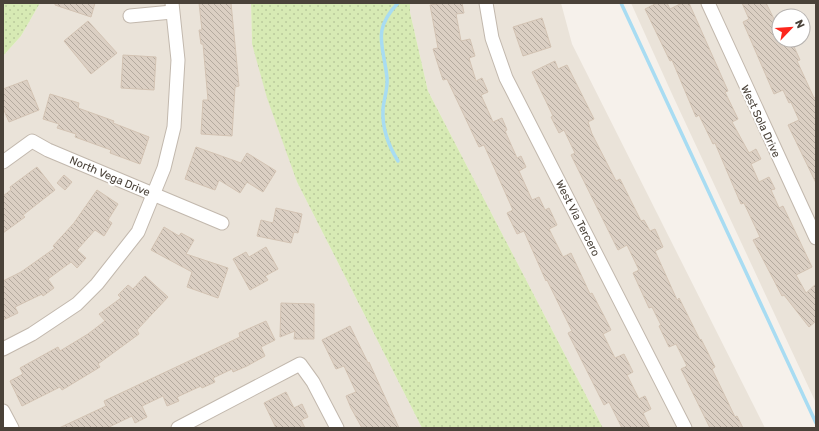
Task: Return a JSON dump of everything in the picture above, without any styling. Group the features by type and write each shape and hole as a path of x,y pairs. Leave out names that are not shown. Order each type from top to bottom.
{"street":[{"name":"West Via Tercero","path":"486,3 492,38 506,78 685,428"},
{"name":"West Sola Drive","path":"708,3 816,238"},
{"path":"3,349 32,334 77,304 96,284 138,232 164,168 174,127 178,60 172,8 130,16"},
{"name":"North Vega Drive","path":"3,162 32,141 48,150 222,223"},
{"path":"178,428 300,364 313,382 337,428"},
{"path":"3,411 12,428"}],"shaded area":[{"path":"40,3 251,3 252,44 297,182 422,428 3,428 3,56 21,36"},
{"path":"410,3 561,3 572,44 765,428 603,428 428,91 410,12"},
{"path":"631,3 816,3 816,403 672,94"}],"green space":[{"path":"3,3 40,3 21,36 3,56"},
{"path":"251,3 410,3 410,12 428,91 603,428 422,428 297,182 267,98 252,44"}],"building":[{"path":"55,3 95,3 91,17 55,5"},
{"path":"199,3 231,3 239,86 235,87 232,136 201,134 203,100 208,100 203,44 201,44 199,30 202,30"},
{"path":"462,3 464,13 456,14 461,41 470,39 475,56 469,58 476,81 482,78 488,92 481,95 493,122 502,118 507,130 505,131 517,158 521,156 526,167 519,171 532,200 539,197 545,210 549,208 557,225 549,229 563,257 571,253 590,294 592,293 604,316 611,330 603,334 615,358 624,354 633,372 627,375 639,399 645,396 651,409 643,413 650,428 622,428 609,402 604,405 568,333 572,331 547,280 546,281 524,231 517,234 507,213 513,210 484,145 479,147 447,79 443,80 433,49 438,48 430,5"},
{"path":"657,3 667,3 670,9 682,3 689,3 728,91 725,92 738,119 732,122 749,153 756,149 761,159 751,164 759,182 769,177 775,189 771,190 779,208 783,206 812,267 796,275 806,293 816,284 816,321 809,327 784,295 782,296 753,240 760,237 744,203 741,204 715,143 713,144 699,115 696,117 672,60 670,61 645,9"},
{"path":"742,3 766,3 771,13 771,48 795,48 800,60 797,61 814,98 816,97 816,183 788,125 799,120 791,102 789,103 783,90 774,94 743,22 749,19"},
{"path":"542,18 551,47 523,56 513,27"},
{"path":"88,21 117,53 91,74 64,41"},
{"path":"123,55 156,57 154,90 121,88"},
{"path":"555,61 558,69 567,65 594,119 588,122 592,134 616,181 620,179 641,221 644,220 650,231 655,229 663,247 655,251 677,300 679,298 715,367 712,369 735,417 737,416 743,428 710,428 681,369 687,366 676,344 669,347 659,326 661,325 652,307 649,308 633,273 639,270 627,245 618,250 571,155 575,153 564,130 559,133 551,117 553,116 532,72"},
{"path":"27,80 39,110 9,122 3,108 3,89"},
{"path":"50,94 79,103 78,108 114,121 113,123 149,137 140,164 110,153 111,150 75,137 76,134 57,128 59,124 43,119"},
{"path":"196,147 241,163 247,153 276,171 263,192 247,182 240,193 219,180 215,190 185,179"},
{"path":"37,167 55,190 23,215 25,217 3,233 3,196 11,190 10,187"},
{"path":"64,175 72,182 65,190 57,183"},
{"path":"97,190 118,204 108,220 112,223 104,236 95,230 77,250 86,258 77,268 71,262 48,279 54,288 43,296 42,294 15,307 18,313 3,320 3,281 21,272 55,248 53,246 74,223"},
{"path":"276,208 302,214 298,233 294,232 291,243 257,236 261,220 273,223"},
{"path":"164,227 179,236 181,233 194,240 186,254 228,268 218,298 187,287 192,272 151,250"},
{"path":"266,247 278,269 265,276 268,280 250,290 233,259 246,252 249,257"},
{"path":"145,276 168,297 137,330 139,334 98,364 100,367 62,390 60,387 22,406 10,381 23,374 20,368 58,347 60,351 88,334 105,321 99,314 121,298 118,295 128,285 133,289"},
{"path":"281,303 314,304 314,339 294,339 295,331 280,337"},
{"path":"266,321 275,340 261,347 265,356 247,366 233,372 232,369 213,378 215,382 202,388 201,386 177,397 179,401 167,406 163,396 142,406 147,417 135,423 132,416 107,428 59,428 106,406 104,401 240,337 239,333"},
{"path":"350,326 368,363 369,362 399,428 362,428 351,408 346,396 356,392 344,366 336,369 322,340"},
{"path":"286,392 294,408 302,404 308,417 301,420 305,428 276,428 264,403"}],"waterway":[{"path":"398,3 384,22 381,39 387,82 383,116 391,149 398,161"},
{"path":"621,3 816,423"}]}
